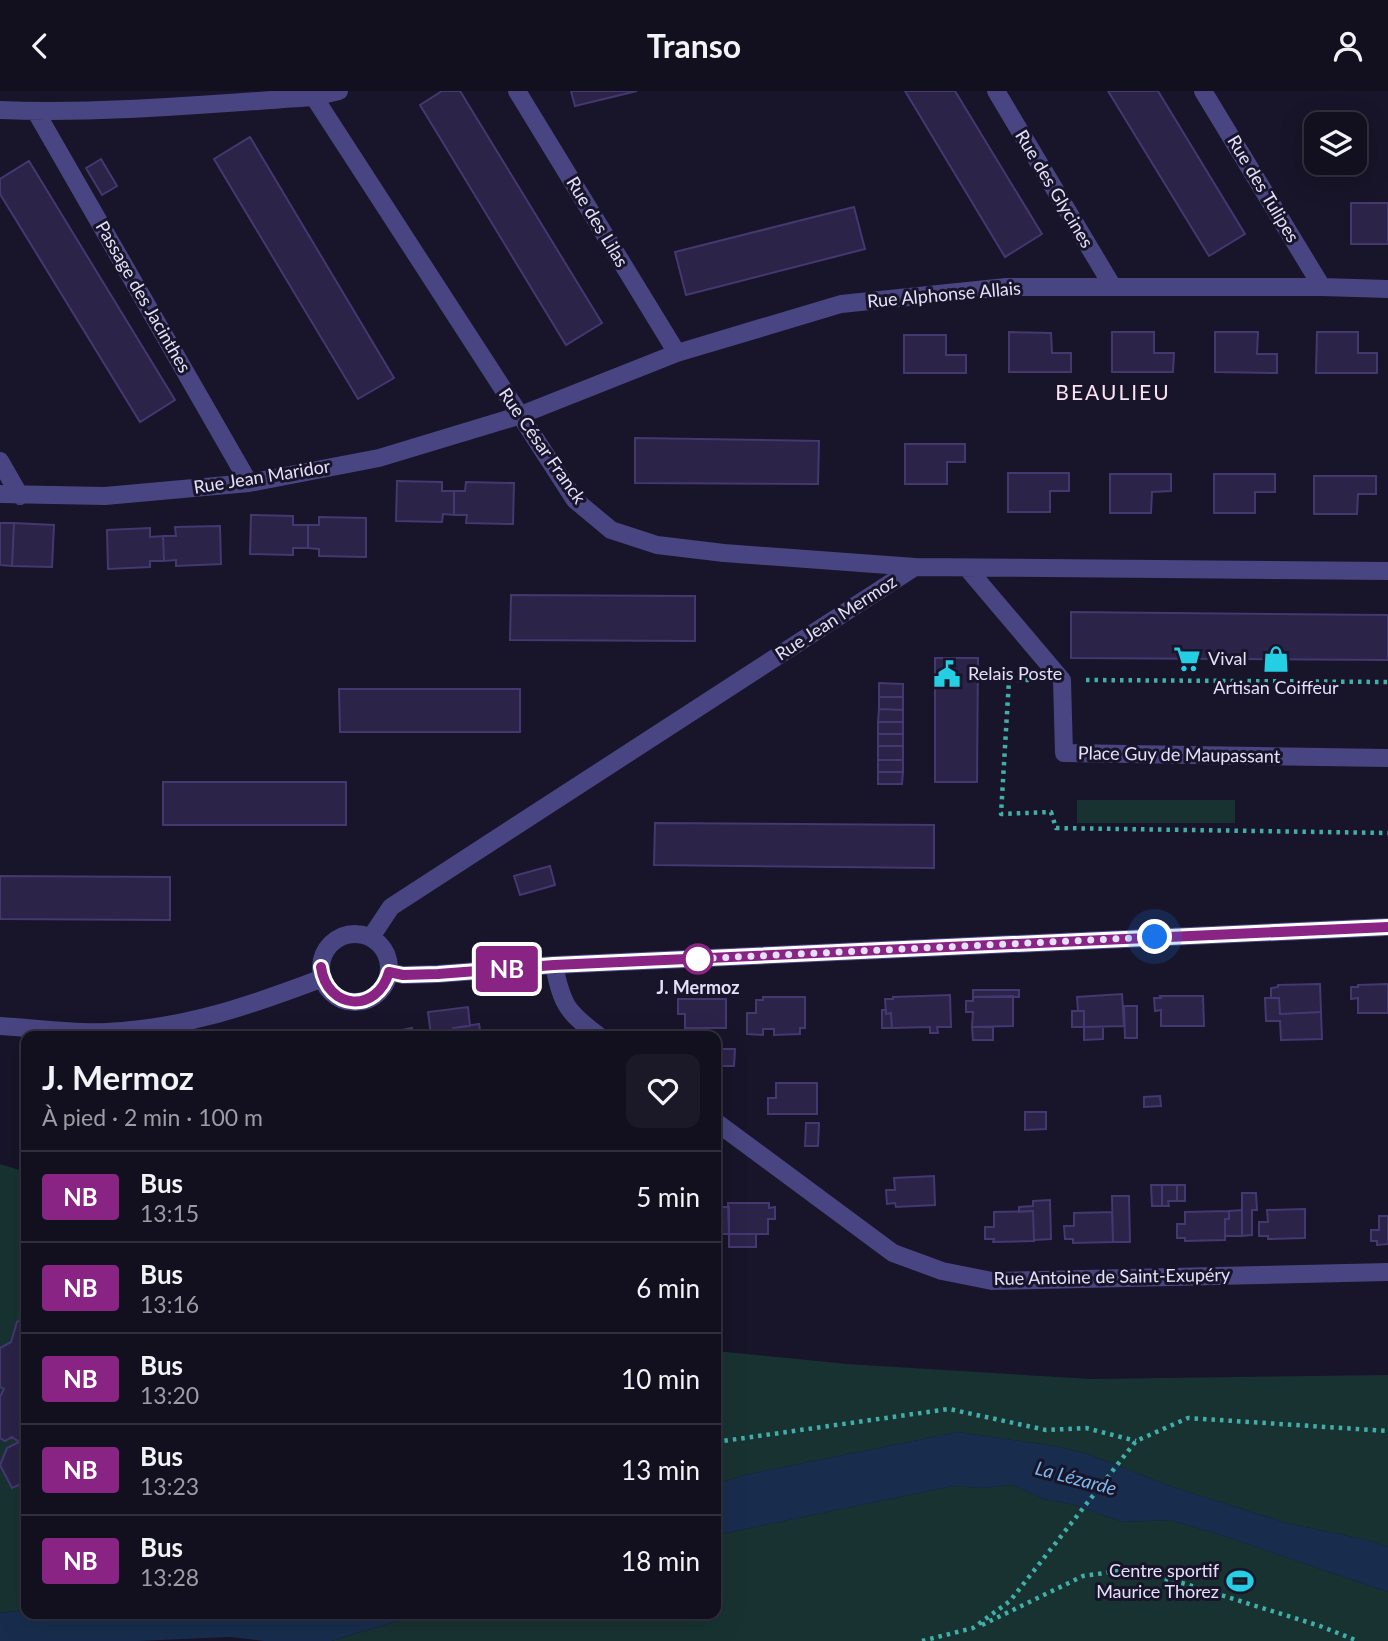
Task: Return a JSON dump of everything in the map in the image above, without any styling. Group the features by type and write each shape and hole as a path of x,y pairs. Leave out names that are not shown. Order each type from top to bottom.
{"street":[{"path":"0,110 36,112 313,97 340,91"},
{"name":"Rue des Lilas","path":"517,91 677,353"},
{"name":"Rue des Glycines","path":"996,91 1113,287"},
{"name":"Rue des Tulipes","path":"1203,91 1322,287"},
{"name":"Rue César Franck","path":"313,97 518,416 575,499 611,530 657,545 723,553 915,567"},
{"name":"Passage des Jacinthes","path":"36,112 249,482"},
{"name":"Rue Alphonse Allais","path":"518,416 677,353 841,304 1006,287 1388,289"},
{"name":"Rue Jean Maridor","path":"0,494 105,496 249,482 379,458 518,416"},
{"path":"0,461 20,496"},
{"name":"Rue Jean Mermoz","path":"370,937 391,907 915,567 1388,571"},
{"name":"Place Guy de Maupassant","path":"967,568 1062,680 1064,753 1388,758"},
{"path":"389,972 403,975 426,974 554,965 1388,927"},
{"path":"360,934 380,943 386,952 389,972 386,983 379,992 358,1002 337,996 328,988 321,967 324,955 338,938 360,934"},
{"path":"554,965 559,993 572,1016 592,1031"},
{"path":"114,1031 188,1023 222,1014 323,978"},
{"path":"0,1026 88,1031"},
{"name":"Rue Antoine de Saint-Exupéry","path":"721,1126 893,1253 942,1271 992,1281 1388,1272"}],"path":[{"path":"721,1441 949,1409 1046,1430 1086,1428 1136,1441"},
{"path":"973,1628 1010,1601 1136,1441 1188,1418 1388,1431"},
{"path":"922,1641 973,1628 1016,1610 1083,1576 1126,1570 1179,1582 1320,1626 1358,1641"}],"green space":[{"path":"1077,800 1235,800 1235,823 1077,823"},
{"path":"0,1164 21,1170 21,1611 0,1613"},
{"path":"721,1351 847,1364 1091,1379 1388,1375 1388,1547 1286,1523 1170,1486 1085,1453 958,1432 745,1475 721,1482"},
{"path":"1013,1485 1044,1499 1075,1505 1122,1522 1170,1520 1388,1592 1388,1641 331,1641 405,1619 721,1619 721,1534 953,1486 981,1488"}],"water":[{"name":"La Lézarde","path":"958,1432 1055,1446 1085,1453 1170,1486 1286,1523 1388,1547 1388,1592 1170,1520 1122,1522 1075,1505 1044,1499 1013,1485 981,1488 953,1486 721,1534 721,1482 745,1475"},
{"path":"21,1611 21,1619 405,1619 331,1641 264,1641 230,1637 138,1641 0,1641 0,1613"}],"building":[{"path":"442,91 460,91 602,323 566,345 420,105"},
{"path":"571,91 637,91 575,106"},
{"path":"905,91 955,91 1042,234 1005,257"},
{"path":"1108,91 1158,91 1245,234 1209,256"},
{"path":"250,137 394,378 358,399 214,159"},
{"path":"101,159 117,186 102,195 86,168"},
{"path":"29,161 175,400 140,422 0,194 0,179"},
{"path":"1351,203 1388,203 1388,244 1351,244"},
{"path":"854,207 865,249 686,295 675,252"},
{"path":"1009,332 1051,333 1052,353 1071,353 1071,372 1009,372"},
{"path":"1112,332 1154,332 1154,353 1174,353 1173,372 1112,372"},
{"path":"1215,332 1258,332 1257,354 1277,354 1277,373 1215,372"},
{"path":"1317,332 1358,332 1358,353 1377,353 1377,373 1316,373"},
{"path":"904,335 946,335 946,355 966,355 966,373 904,373"},
{"path":"635,438 819,441 818,484 635,483"},
{"path":"905,444 965,444 965,462 947,462 947,484 905,484"},
{"path":"1008,473 1069,473 1069,491 1050,491 1050,512 1008,512"},
{"path":"1110,474 1171,474 1171,491 1152,492 1151,513 1110,513"},
{"path":"1214,474 1275,474 1275,492 1255,492 1255,513 1214,513"},
{"path":"1314,476 1376,476 1376,494 1358,494 1357,514 1314,514"},
{"path":"397,481 442,482 442,491 454,491 454,515 443,514 442,522 396,521"},
{"path":"466,482 514,483 513,524 466,523 467,515 454,515 454,491 465,491"},
{"path":"251,515 293,516 293,525 308,525 308,548 293,548 293,555 250,554"},
{"path":"319,517 366,518 366,557 319,556 319,549 308,548 308,525 319,525"},
{"path":"0,523 14,523 12,566 0,565"},
{"path":"14,523 54,525 52,567 12,566"},
{"path":"220,526 221,564 176,566 176,560 164,561 163,536 176,536 175,527"},
{"path":"150,528 150,537 163,536 164,561 150,561 150,567 108,569 107,530"},
{"path":"511,595 695,596 695,641 510,640"},
{"path":"1071,612 1388,615 1388,660 1071,658"},
{"path":"935,658 978,658 977,782 935,782"},
{"path":"879,683 903,684 903,697 879,697"},
{"path":"339,689 520,689 520,732 340,732"},
{"path":"879,697 903,697 903,710 879,709"},
{"path":"879,709 903,710 903,722 878,722"},
{"path":"878,722 903,722 903,734 878,734"},
{"path":"878,734 903,734 903,746 878,746"},
{"path":"878,746 903,746 903,760 878,760"},
{"path":"878,760 903,760 903,772 878,772"},
{"path":"878,772 903,772 902,784 878,784"},
{"path":"163,782 346,782 346,825 163,825"},
{"path":"655,823 934,825 934,868 654,865"},
{"path":"550,866 555,885 520,895 514,876"},
{"path":"0,876 170,877 170,920 0,919"},
{"path":"1320,984 1321,1012 1280,1014 1279,998 1271,998 1271,988 1278,985"},
{"path":"1388,984 1388,1013 1358,1013 1358,998 1351,999 1351,987"},
{"path":"973,990 1019,990 1019,997 973,997"},
{"path":"1122,994 1124,1026 1084,1027 1084,1011 1078,1011 1077,997"},
{"path":"950,995 951,1027 937,1027 938,1033 930,1033 930,1027 892,1028 891,1013 886,1014 885,999"},
{"path":"1013,996 1013,1026 972,1027 973,1012 966,1012 966,1001 973,1001 973,997"},
{"path":"1160,996 1203,996 1204,1026 1161,1026 1161,1010 1155,1011 1154,998 1161,998"},
{"path":"763,997 805,997 805,1028 800,1028 800,1034 774,1035 774,1029 763,1029 763,1035 747,1034 747,1013 756,1013 756,1000 763,1000"},
{"path":"1265,998 1279,998 1280,1014 1321,1012 1322,1039 1281,1040 1280,1021 1266,1021"},
{"path":"678,999 726,999 726,1028 685,1028 685,1014 678,1014"},
{"path":"1124,1006 1137,1006 1137,1038 1125,1038"},
{"path":"468,1007 470,1026 453,1028 454,1031 430,1031 428,1012"},
{"path":"882,1010 886,1010 886,1014 891,1013 892,1028 882,1028"},
{"path":"1072,1011 1084,1011 1084,1027 1072,1027"},
{"path":"479,1024 480,1031 453,1031 453,1028"},
{"path":"972,1027 993,1027 993,1040 973,1040"},
{"path":"1084,1027 1103,1027 1103,1039 1084,1040"},
{"path":"721,1049 735,1049 734,1066 721,1066"},
{"path":"776,1083 817,1083 817,1114 768,1114 768,1098 776,1098"},
{"path":"1160,1096 1161,1106 1144,1107 1144,1097"},
{"path":"1025,1112 1046,1112 1046,1129 1025,1130"},
{"path":"806,1123 819,1123 818,1146 805,1146"},
{"path":"934,1176 935,1205 896,1207 895,1203 887,1204 886,1190 895,1190 894,1178"},
{"path":"1151,1185 1162,1185 1162,1206 1152,1206"},
{"path":"1162,1185 1177,1185 1177,1201 1168,1201 1169,1206 1162,1206"},
{"path":"1177,1185 1185,1185 1185,1201 1177,1201"},
{"path":"1242,1193 1256,1193 1257,1210 1252,1210 1252,1235 1242,1236"},
{"path":"1112,1196 1129,1196 1130,1242 1113,1242"},
{"path":"1050,1200 1051,1239 1034,1240 1033,1211 1019,1212 1019,1207 1033,1206 1033,1201"},
{"path":"728,1203 769,1203 769,1208 775,1207 775,1219 768,1219 768,1234 729,1234"},
{"path":"721,1207 729,1207 729,1234 721,1234"},
{"path":"1305,1209 1305,1238 1268,1239 1268,1236 1259,1236 1259,1222 1268,1222 1267,1210"},
{"path":"1242,1210 1242,1236 1225,1236 1225,1219 1229,1219 1229,1211"},
{"path":"1033,1211 1034,1241 993,1242 994,1239 985,1239 985,1227 994,1227 994,1212"},
{"path":"1229,1211 1229,1219 1225,1219 1225,1240 1185,1241 1185,1238 1177,1238 1177,1224 1185,1224 1185,1212"},
{"path":"1112,1212 1113,1242 1073,1243 1073,1239 1065,1239 1064,1226 1074,1226 1074,1213"},
{"path":"1379,1216 1388,1216 1388,1244 1377,1245 1377,1241 1371,1241 1371,1230 1379,1230"},
{"path":"729,1234 756,1234 756,1247 729,1247"},
{"path":"21,1319 21,1484 12,1488 0,1465 7,1448 19,1442 12,1437 5,1441 0,1438 0,1397 4,1389 0,1387 0,1348 11,1342 17,1322"}],"bus line":[{"name":"NB","path":"321,967 328,988 337,996 358,1002 379,992 386,983 389,972 403,975 438,974 554,965 1388,927"}],"place":[{"name":"Vival","path":"1187,659"},
{"name":"Artisan Coiffeur","path":"1276,659"},
{"name":"Relais Poste","path":"947,674"},
{"name":"J. Mermoz","path":"698,959"},
{"name":"Centre sportif Maurice Thorez","path":"1240,1581"}],"district":[{"name":"BEAULIEU","path":"1113,393"}],"route":[{"path":"698,959 693,959 1155,937"}]}
